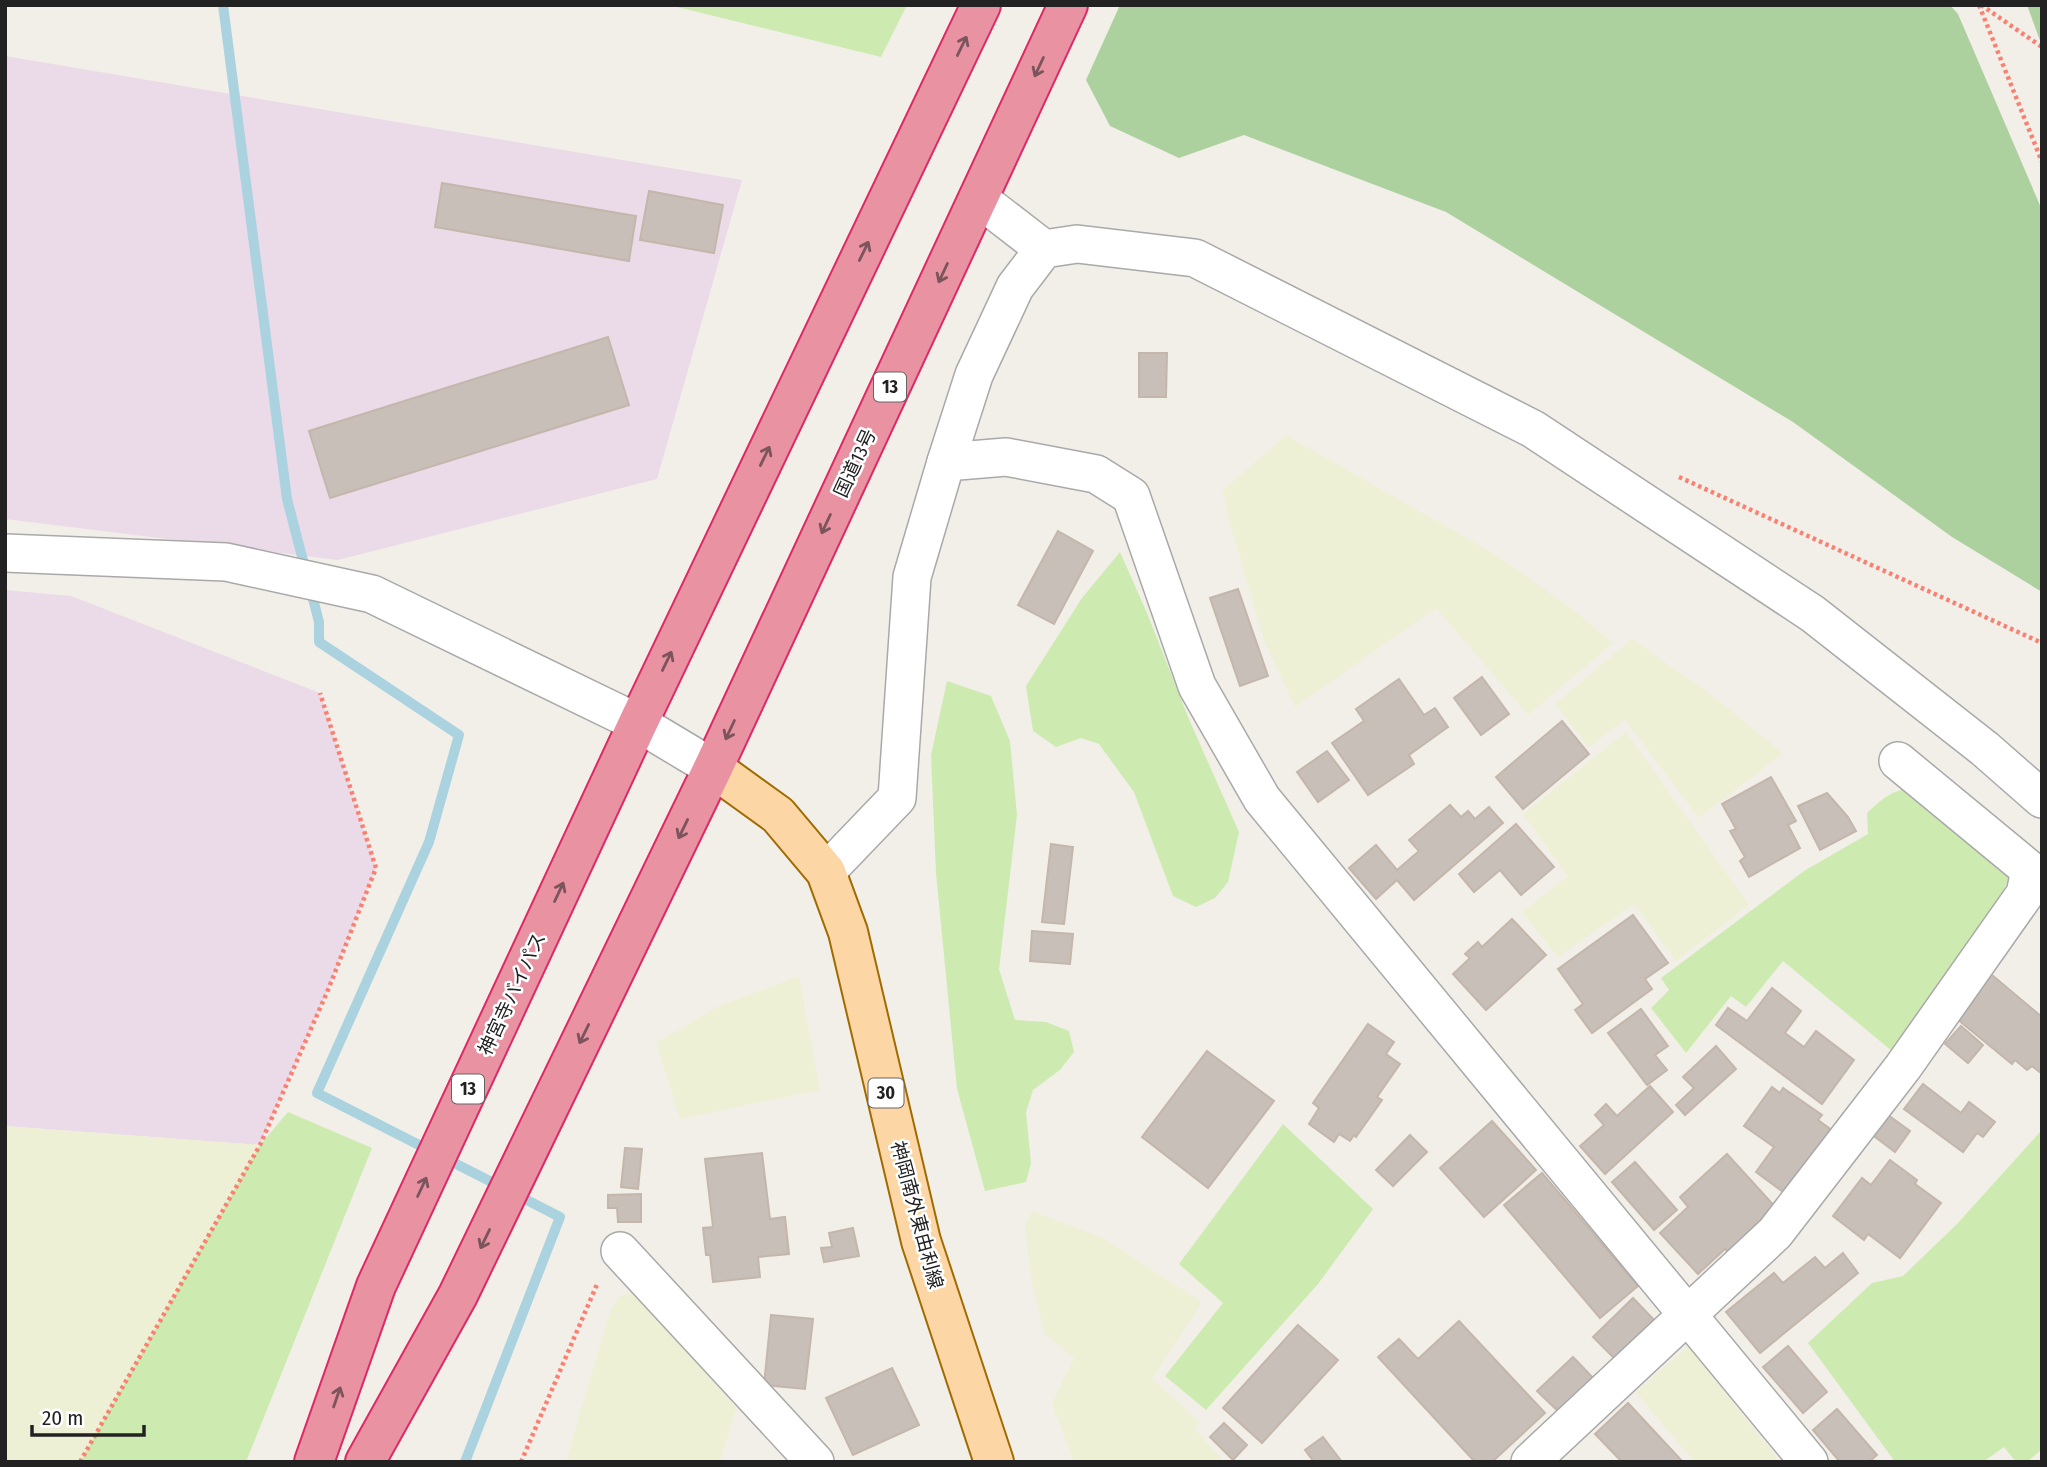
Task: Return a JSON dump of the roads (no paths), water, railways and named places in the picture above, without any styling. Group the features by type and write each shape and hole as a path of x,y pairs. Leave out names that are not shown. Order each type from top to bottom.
{"highway":[{"name":"13","path":"638,723 981,5"},
{"name":"国道13号","path":"713,768 1068,5"},
{"name":"神宮寺バイパス","path":"314,1462 376,1286 638,723"},
{"name":"13","path":"365,1462 458,1295 713,768"}],"main road":[{"name":"神岡南外東由利線","path":"713,768 778,816 826,872 848,932 921,1241 994,1462"}],"street":[{"path":"978,198 1044,249"},
{"path":"826,872 897,798 912,577 974,375 1014,287 1044,249 1077,244 1195,258 1533,429 1813,614 1985,749 2042,799"},
{"path":"946,462 1006,457 1096,474 1131,496 1197,686 1262,799 1809,1462"},
{"path":"5,553 226,562 372,594 638,723 713,768"},
{"path":"1530,1462 1775,1233 1903,1067 2025,894 2031,870 1898,761"},
{"path":"620,1251 815,1462"}],"waterway":[{"path":"223,5 287,499 306,572"},
{"path":"310,587 319,622 319,642 459,735 429,842 317,1093 560,1217 465,1462"}]}
